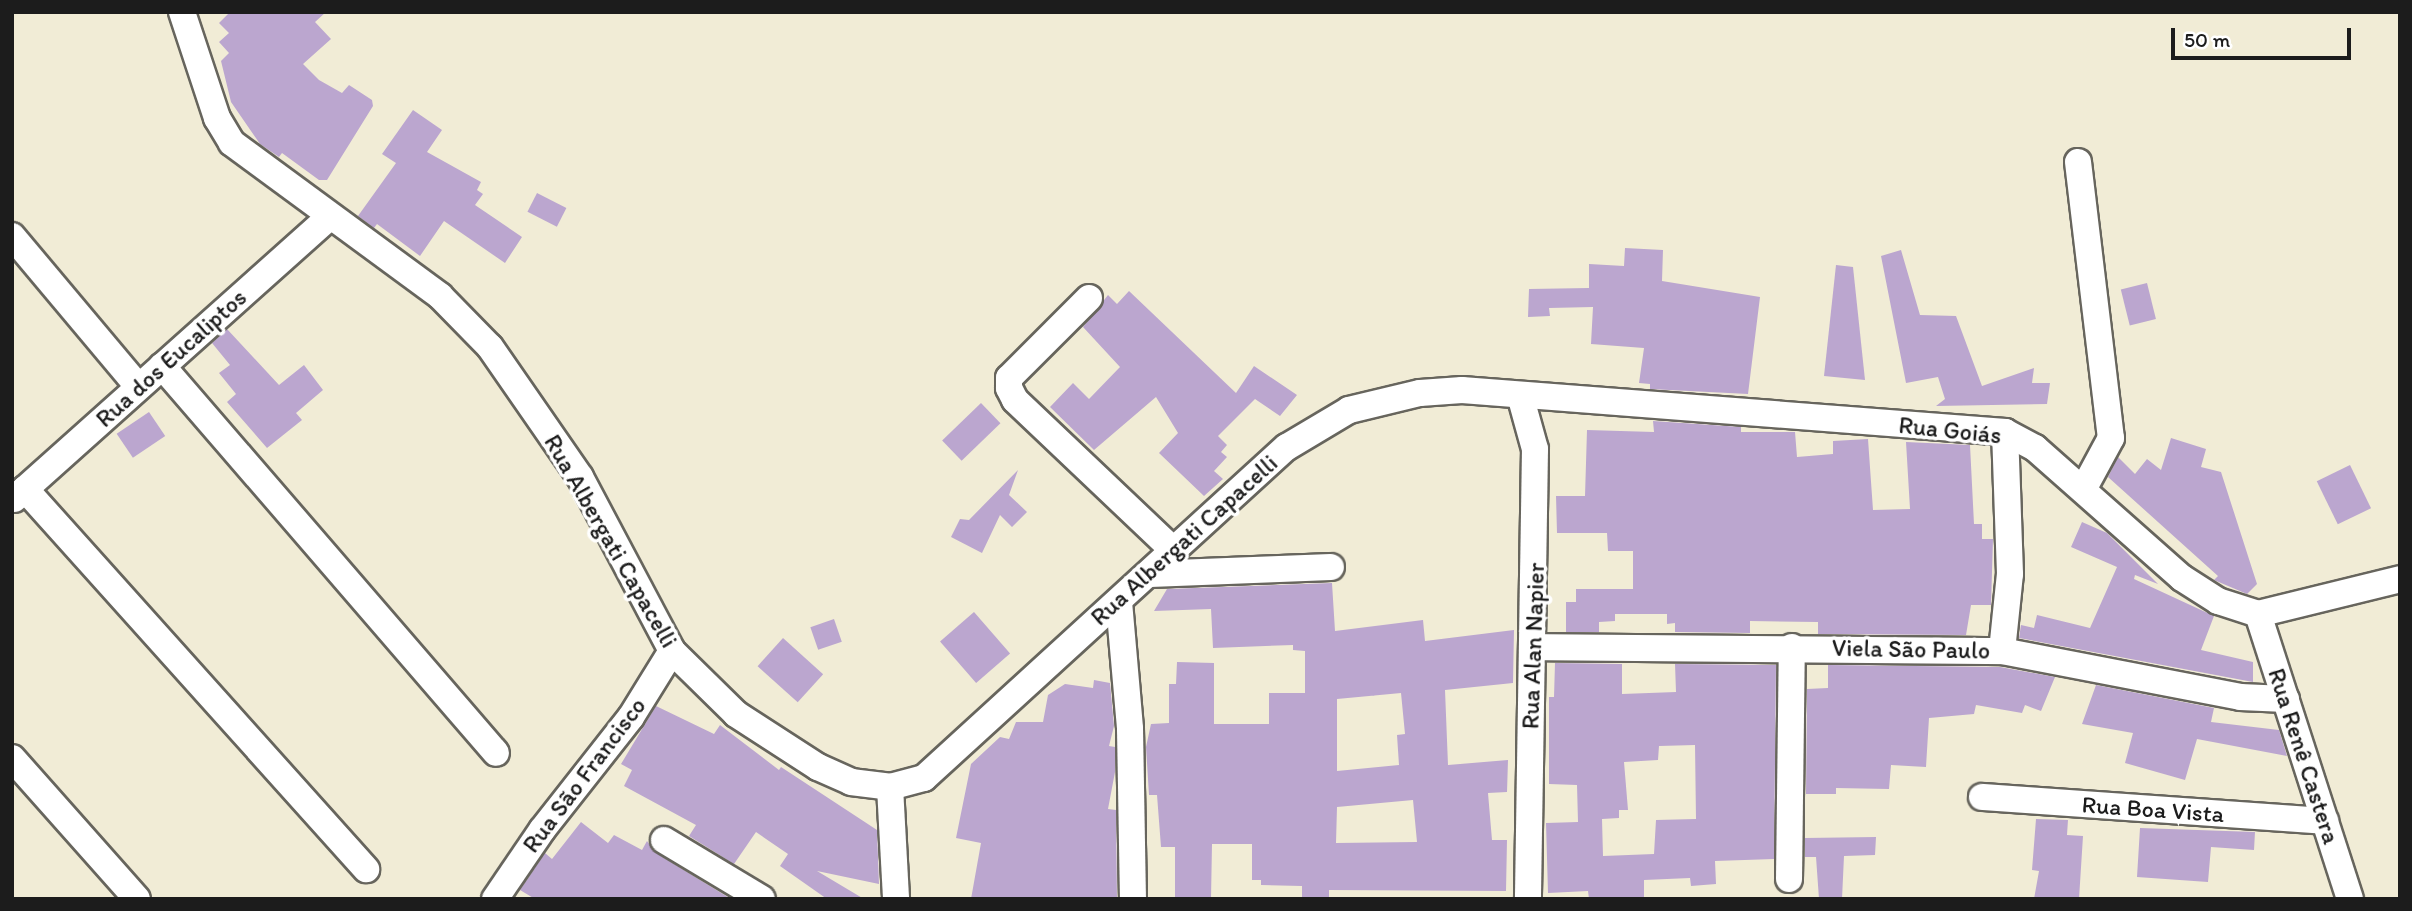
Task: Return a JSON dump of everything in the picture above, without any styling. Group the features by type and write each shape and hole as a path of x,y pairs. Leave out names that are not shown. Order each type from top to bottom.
{"street":[{"name":"Rua Albergati Capacelli","path":"182,12 217,118 232,143 440,296 490,347 580,477 672,651 736,714 818,766 851,782 890,787 910,785 944,762 1150,574 1260,469 1312,429 1349,410 1420,393 1520,395"},
{"path":"2078,162 2111,438 2084,488"},
{"name":"Rua dos Eucaliptos","path":"19,494 330,216"},
{"path":"12,236 138,386"},
{"path":"1089,298 1009,378 1009,387 1015,400 1174,551"},
{"path":"162,366 496,753"},
{"name":"Rua Goiás","path":"1520,395 2005,432 2035,448 2084,488 2182,578 2218,601 2258,614"},
{"name":"Rua Alan Napier","path":"1520,395 1535,449 1528,899"},
{"path":"2002,651 2010,574 2005,432"},
{"path":"19,494 366,869"},
{"path":"1150,574 1331,567"},
{"path":"2258,614 2400,579"},
{"path":"1119,602 1130,729 1133,899"},
{"name":"Rua Renê Castera","path":"2258,614 2350,899"},
{"name":"Viela São Paulo","path":"1532,647 1792,647 2002,651 2240,697 2286,699"},
{"path":"1790,879 1792,647"},
{"name":"Rua São Francisco","path":"495,899 542,830 631,718 672,651"},
{"path":"12,758 137,899"},
{"path":"890,787 896,899"},
{"name":"Rua Boa Vista","path":"1982,797 2325,821"},
{"path":"664,840 762,899"}],"building":[{"path":"230,12 326,12 315,22 331,39 303,64 319,80 342,93 349,85 372,100 373,106 327,180 319,180 282,153 279,157 260,144 231,102 221,61 229,53 219,42 229,33 219,23"},
{"path":"413,110 442,130 427,152 481,182 477,190 483,194 475,205 522,237 505,263 444,221 420,256 377,224 374,228 358,216 396,163 382,154"},
{"path":"537,193 566,208 557,227 527,212"},
{"path":"1625,248 1663,250 1662,281 1760,297 1748,394 1650,389 1650,384 1639,383 1644,348 1591,344 1593,307 1549,308 1550,316 1528,317 1529,289 1589,288 1589,264 1624,266"},
{"path":"1901,250 1920,315 1956,316 1982,386 2034,368 2032,383 2050,383 2047,404 1936,406 1945,399 1938,377 1906,383 1881,256"},
{"path":"1836,265 1853,267 1865,380 1824,376"},
{"path":"2147,283 2156,319 2130,325 2121,290"},
{"path":"1129,291 1236,393 1254,366 1297,395 1280,416 1255,399 1218,436 1227,445 1221,452 1227,457 1214,471 1223,479 1204,496 1159,453 1178,433 1156,397 1094,450 1050,407 1073,383 1089,399 1120,367 1083,327 1108,295 1117,304"},
{"path":"227,329 279,385 304,365 323,390 296,413 302,420 267,448 227,402 236,394 219,373 230,365 212,343"},
{"path":"981,403 1000,423 962,461 942,441"},
{"path":"149,412 165,436 133,458 117,434"},
{"path":"1653,421 1741,427 1741,432 1795,432 1797,457 1833,454 1833,441 1868,439 1873,510 1910,509 1906,442 1970,445 1974,524 1982,524 1982,539 1993,539 1991,605 1971,605 1966,635 1818,634 1818,622 1750,621 1750,633 1675,632 1675,623 1667,624 1667,614 1615,614 1615,621 1599,622 1599,632 1566,632 1566,602 1576,602 1576,589 1633,589 1633,551 1608,551 1607,533 1557,533 1556,496 1585,496 1587,430 1654,432"},
{"path":"2171,438 2206,449 2201,467 2221,472 2257,584 2247,594 2214,580 2218,576 2108,477 2118,457 2135,474 2147,459 2161,470"},
{"path":"2350,465 2371,508 2338,524 2317,481"},
{"path":"1018,470 1009,495 1027,512 1012,527 1000,515 982,553 951,537 960,519 969,520"},
{"path":"2082,522 2107,533 2158,584 2135,575 2134,579 2214,616 2201,650 2253,662 2253,682 2019,638 2021,625 2034,628 2037,615 2090,628 2117,567 2071,547"},
{"path":"1332,583 1335,631 1423,620 1425,641 1514,630 1513,683 1445,690 1448,765 1508,760 1507,792 1488,793 1492,840 1507,840 1506,891 1329,890 1329,899 1302,899 1302,886 1261,885 1261,880 1252,880 1252,844 1212,844 1211,899 1175,899 1175,847 1161,847 1157,795 1149,795 1146,747 1151,724 1169,723 1169,684 1176,684 1177,662 1214,663 1214,724 1269,724 1269,693 1305,693 1305,651 1293,650 1293,645 1213,648 1211,609 1154,611 1167,589","holes":["1401,693 1405,734 1397,735 1399,765 1337,771 1337,699","1413,800 1417,842 1336,843 1337,807"]},
{"path":"974,612 1010,654 976,683 940,642"},
{"path":"834,619 842,642 818,650 810,627"},
{"path":"783,638 823,674 798,702 758,666"},
{"path":"1555,663 1622,664 1622,694 1676,692 1675,664 1776,665 1774,859 1715,861 1716,884 1691,886 1690,878 1644,880 1644,899 1589,899 1588,891 1548,893 1546,823 1578,822 1577,785 1549,784 1549,697 1554,697","holes":["1695,745 1696,819 1656,820 1654,854 1603,856 1602,819 1619,818 1619,810 1628,810 1624,762 1658,760 1659,746"]},
{"path":"1828,665 2000,667 2055,677 2041,711 2025,705 2022,713 1976,705 1974,714 1929,718 1926,767 1891,765 1889,789 1836,788 1836,794 1806,794 1807,689 1828,688"},
{"path":"1094,680 1110,683 1114,726 1109,746 1115,747 1115,772 1108,809 1116,810 1117,899 971,899 981,843 956,838 971,764 1000,737 1009,739 1016,722 1043,722 1048,695 1065,684 1093,688"},
{"path":"2096,685 2214,708 2211,722 2279,730 2287,756 2197,739 2185,780 2125,763 2133,733 2082,724"},
{"path":"656,706 714,734 720,725 779,770 781,767 877,830 879,884 817,871 864,899 827,899 780,866 788,854 756,832 734,864 689,836 696,825 624,786 632,770 621,764"},
{"path":"2036,819 2068,820 2067,835 2083,836 2079,899 2034,899 2039,871 2032,870"},
{"path":"581,822 608,843 614,835 642,850 647,841 656,853 731,899 535,899 520,890 545,853 552,859"},
{"path":"2140,828 2255,832 2254,850 2211,847 2208,882 2137,877"},
{"path":"1876,837 1875,855 1844,856 1842,899 1819,899 1816,857 1805,857 1805,838"}]}
